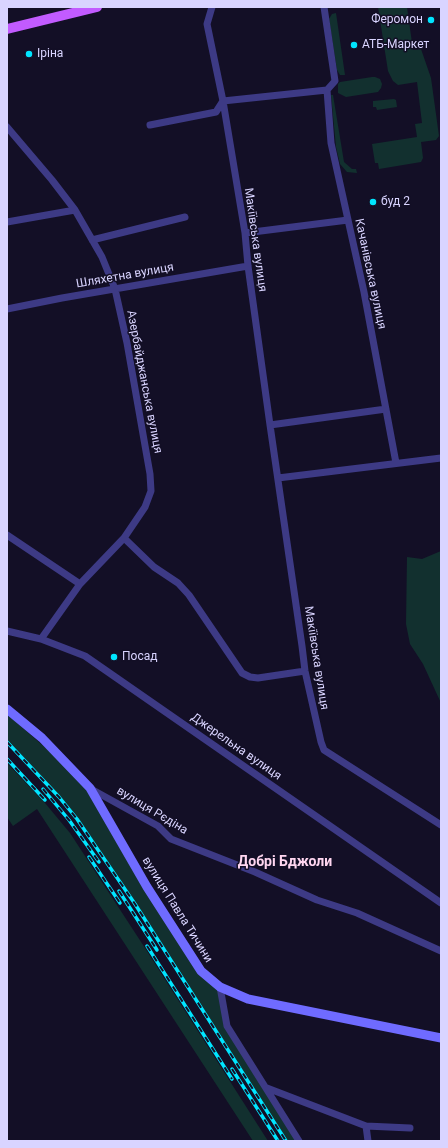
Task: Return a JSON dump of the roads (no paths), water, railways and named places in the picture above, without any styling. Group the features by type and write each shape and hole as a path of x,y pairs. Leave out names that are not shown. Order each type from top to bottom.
{"main road":[{"path":"7,29 97,7"},
{"name":"вулиця Рєдіна","path":"7,709 42,738 90,788"},
{"name":"вулиця Павла Тичини","path":"90,788 147,887 201,971 220,987 248,999 441,1038"}],"street":[{"name":"Макіївська вулиця","path":"212,7 207,24 223,101 245,233 248,266 305,671 320,742 324,750 441,826"},
{"name":"Качанівська вулиця","path":"324,7 335,81 327,90 330,143 364,292 396,463"},
{"path":"150,126 216,112 223,101 327,90"},
{"name":"Азербайджанська вулиця","path":"8,128 75,210 102,257 115,289 127,343 151,485 151,491 145,506 124,538 80,584 41,639"},
{"path":"7,222 75,210"},
{"path":"92,240 185,217"},
{"path":"245,233 348,220"},
{"name":"Шляхетна вулиця","path":"7,309 248,266"},
{"path":"270,425 386,409"},
{"path":"278,478 441,458"},
{"path":"7,535 80,584"},
{"path":"124,538 154,567 178,583 189,595 242,673 250,677 258,678 305,671"},
{"name":"Джерельна вулиця","path":"7,631 41,639 85,656 441,903"},
{"name":"вулиця Рєдіна","path":"90,788 158,826 171,839 256,872 317,900 357,913 441,951"},
{"path":"220,987 227,1026 299,1141"},
{"path":"267,1088 366,1126 410,1128"},
{"path":"366,1126 368,1141"}],"railway":[{"path":"7,742 59,797 77,819 135,904 286,1141"},
{"path":"7,759 45,800"},
{"path":"43,789 69,820 99,862"},
{"path":"89,857 120,903"},
{"path":"119,891 157,950"},
{"path":"147,946 232,1079"},
{"path":"232,1069 278,1141"}],"place":[{"name":"Феромон","path":"431,20"},
{"name":"АТБ-Маркет","path":"354,45"},
{"name":"Іріна","path":"29,54"},
{"name":"буд 2","path":"373,202"},
{"name":"Посад","path":"114,657"}],"district":[{"name":"Добрі Бджоли","path":"285,862"}]}
